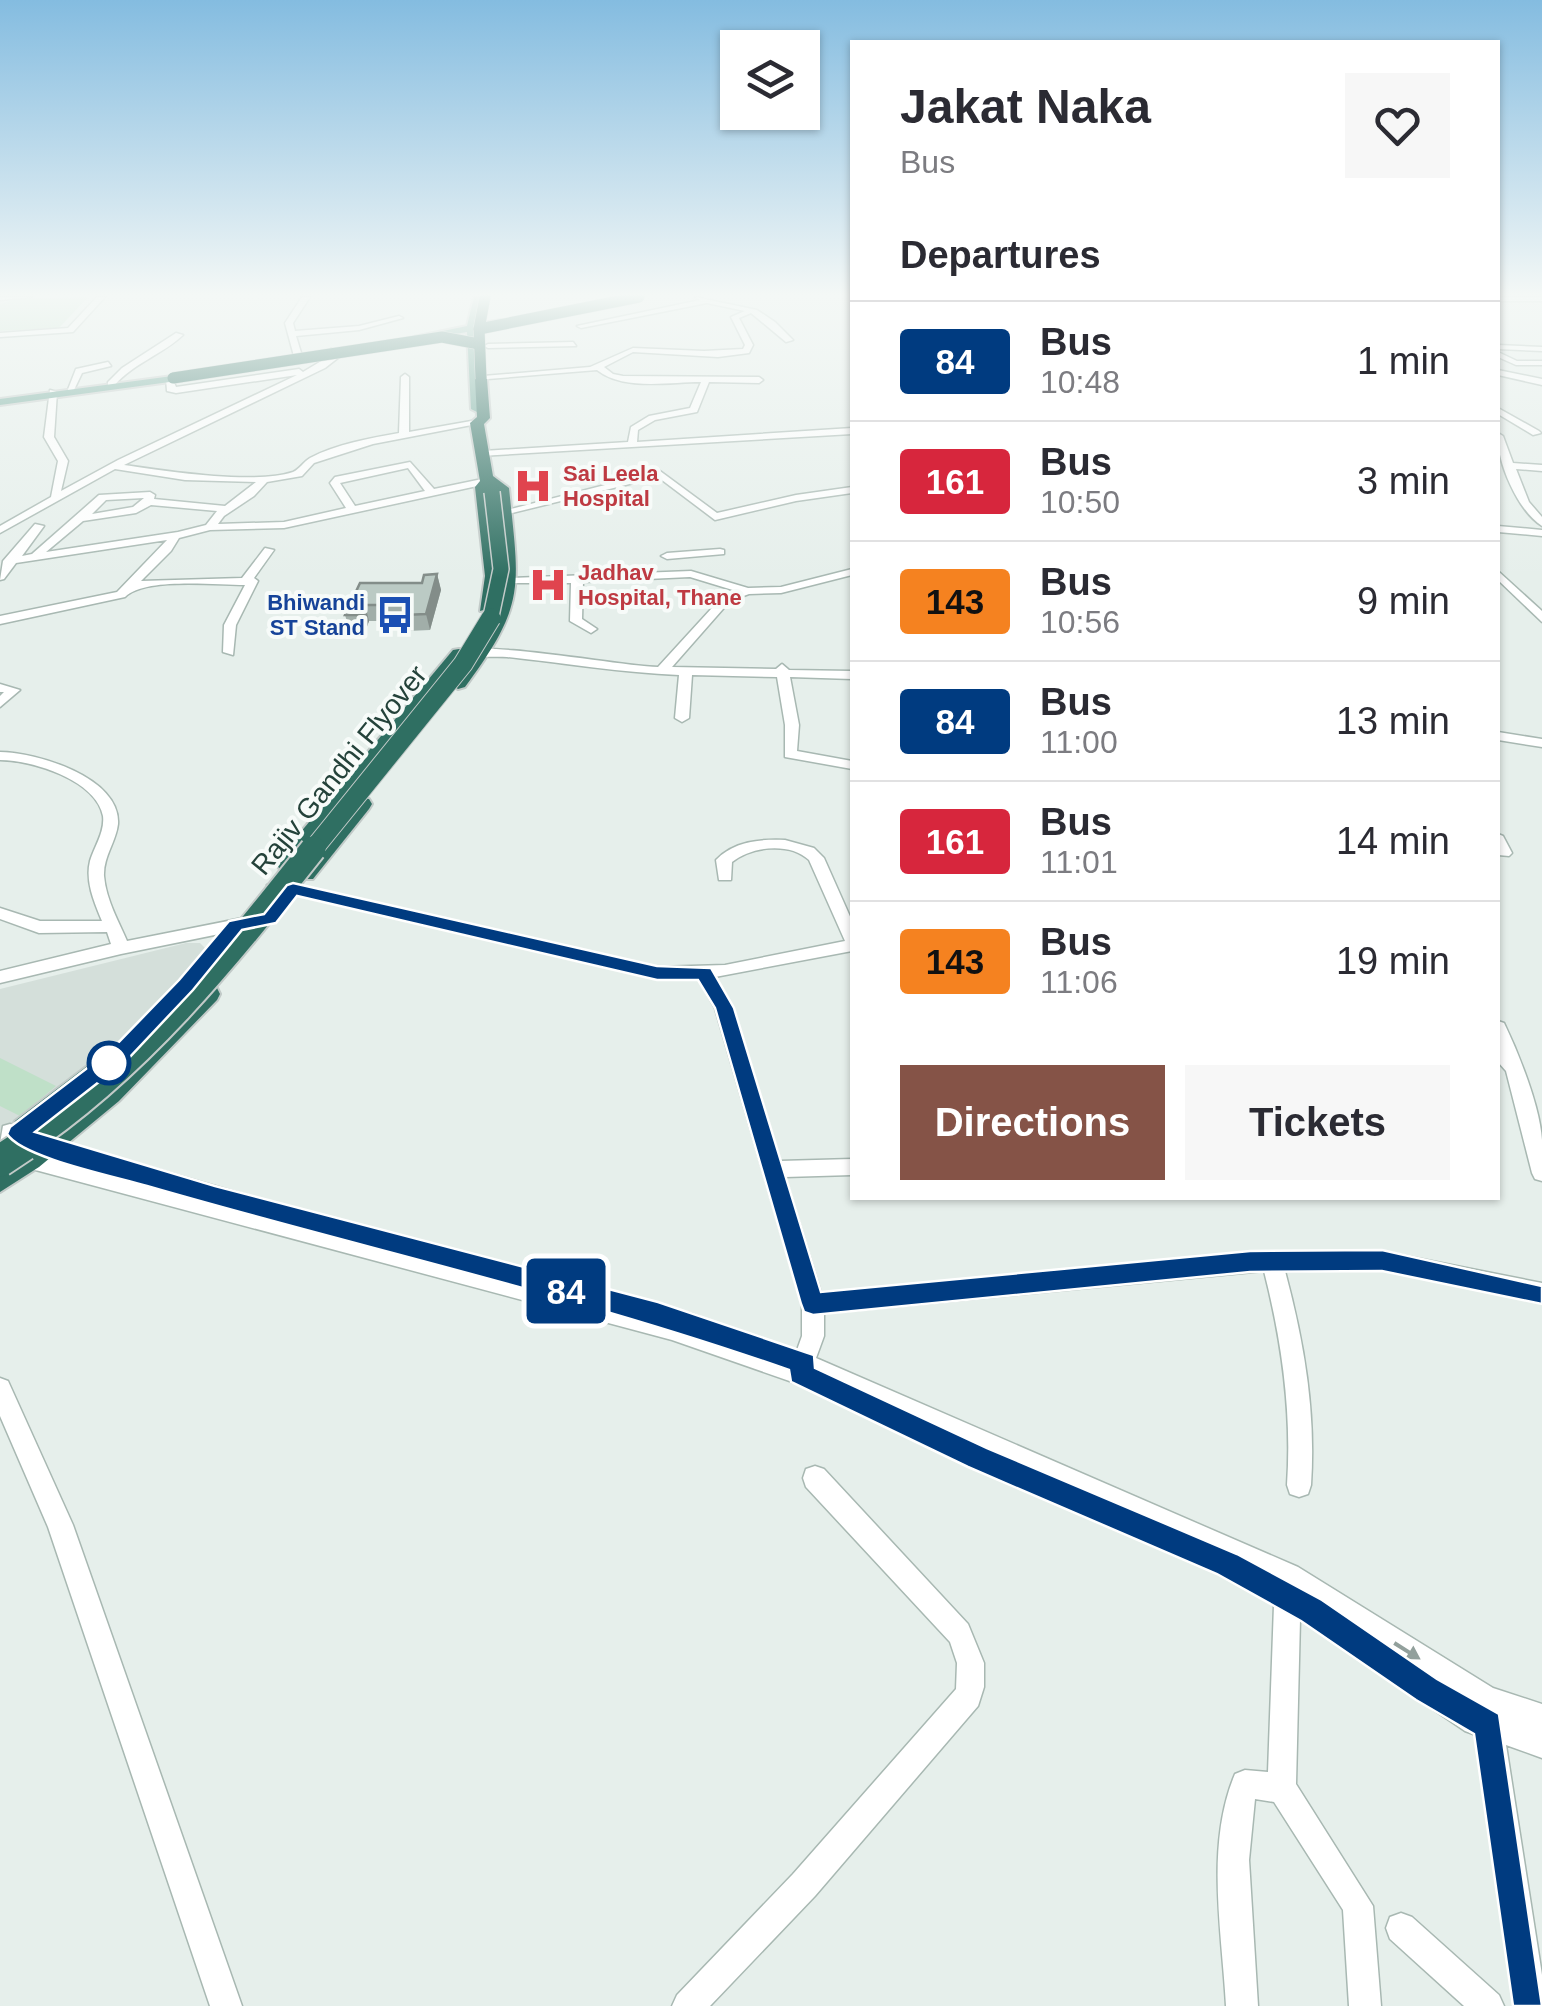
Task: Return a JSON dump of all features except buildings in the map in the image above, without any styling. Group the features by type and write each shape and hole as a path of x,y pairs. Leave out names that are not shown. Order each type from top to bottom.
{"highway":[{"path":"474,648 499,542 482,391"},
{"path":"6,1145 120,1054 236,925 281,886 474,648 503,620 511,581 482,487 494,489"},
{"name":"Rajiv Gandhi Flyover","path":"6,1145 81,1102 127,1062 185,1002 272,901 471,654 493,619 504,568 494,489"},
{"path":"0,1180 158,1053 270,919 281,886"}],"main road":[{"path":"53,394 67,391"},
{"path":"0,400 79,391"},
{"path":"482,391 483,420"}],"street":[{"path":"0,530 55,496 270,391"},
{"path":"404,434 405,391"},
{"path":"632,444 634,429 640,424 694,410 702,391"},
{"path":"757,396 758,391"},
{"path":"53,394 49,437 63,461 55,496"},
{"path":"1500,412 1539,433"},
{"path":"114,466 186,477 264,479 299,474 310,461 404,434 483,420"},
{"path":"488,453 850,432"},
{"path":"1500,434 1539,433"},
{"path":"1500,439 1524,503 1542,523"},
{"path":"354,511 335,484 339,479 410,465 432,493"},
{"path":"1510,466 1542,468"},
{"path":"9,561 210,527 284,525 432,493 660,474 715,517 850,490"},
{"path":"210,527 264,479"},
{"path":"35,558 50,538 82,518 104,497 150,495 150,502 227,509"},
{"path":"13,524 69,525"},
{"path":"0,578 39,526"},
{"path":"1500,529 1542,533"},
{"path":"0,620 120,596 178,535"},
{"path":"247,579 269,550"},
{"path":"670,574 667,555 720,552"},
{"path":"511,581 697,575 747,591 781,590 850,573"},
{"path":"1500,576 1542,618"},
{"path":"131,586 247,579 253,584 232,620 229,652"},
{"path":"577,579 576,621 591,629"},
{"path":"663,668 720,604 747,591"},
{"path":"474,648 686,671 782,670"},
{"path":"663,668 850,672"},
{"path":"782,670 792,726 790,754 850,765"},
{"path":"682,718 686,671"},
{"path":"0,688 14,690 0,703"},
{"path":"1500,739 1542,746"},
{"path":"0,756 26,756 50,764 102,798 111,818 96,874 121,948"},
{"path":"725,876 724,860 733,851 806,847 816,858 850,937"},
{"path":"281,886 657,973 704,973 850,942"},
{"path":"0,913 38,928 115,926"},
{"path":"0,978 121,948 270,919"},
{"path":"704,973 724,1008 813,1304 814,1336 802,1369"},
{"path":"1503,1057 1515,1070 1542,1174"},
{"path":"6,1145 488,1276 802,1369 978,1458 1288,1587 1443,1700 1487,1713 1542,1718"},
{"path":"772,1169 850,1168"},
{"path":"813,1304 1272,1262 1382,1260 1542,1293"},
{"path":"1272,1262 1290,1326 1300,1394 1299,1485"},
{"path":"0,1389 60,1525 226,2006"},
{"path":"688,2006 804,1885 968,1696 973,1677 967,1648 959,1633 815,1478"},
{"path":"1288,1587 1282,1788 1358,1906 1365,2006"},
{"path":"1487,1713 1542,1744"},
{"path":"1487,1713 1531,2006"},
{"path":"1242,2006 1236,1844 1239,1798 1245,1784 1282,1788"},
{"path":"1400,1928 1488,2006"}],"shaded area":[{"path":"186,943 200,943 206,949 203,956 123,1045 0,1131 0,989"}],"green space":[{"path":"0,1058 56,1086 20,1116 0,1106"}],"bus line":[{"name":"84","path":"1531,2006 1488,1725 1426,1690 1311,1611 1227,1564 978,1458 800,1374 805,1364 746,1342 658,1313 215,1196 46,1147 18,1134 120,1054 236,925 270,919 293,889 657,973 704,973 724,1008 813,1304 1250,1262 1382,1260 1542,1293"}],"place":[{"name":"Sai Leela Hospital","path":"533,486"},
{"name":"Jadhav Hospital, Thane","path":"548,585"},
{"name":"Bhiwandi ST Stand","path":"395,615"}]}
